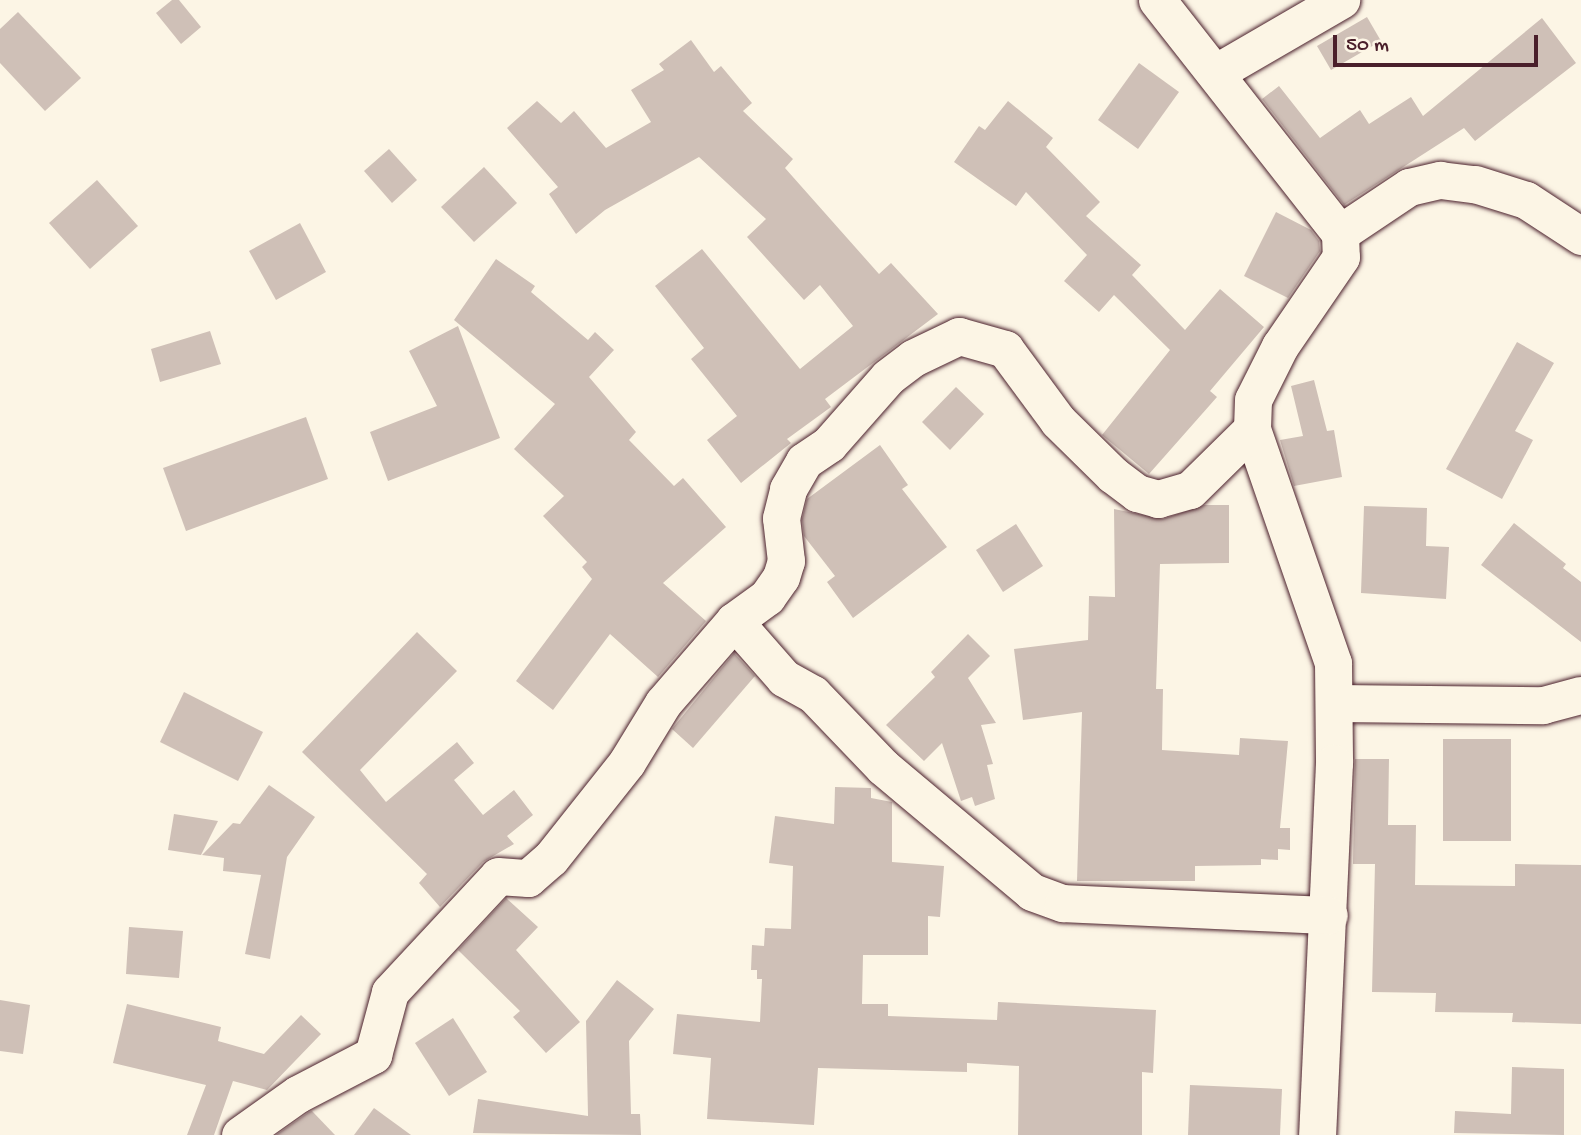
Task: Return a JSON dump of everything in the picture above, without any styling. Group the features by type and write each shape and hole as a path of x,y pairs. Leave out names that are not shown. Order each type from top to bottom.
{"street":[{"path":"1157,0 1340,233 1340,257 1280,346 1253,400 1252,429 1333,663 1336,703 1329,915 1317,1135"},
{"path":"1215,72 1341,0"},
{"path":"1340,233 1409,187 1440,180 1475,184 1526,200 1581,236"},
{"path":"240,1135 298,1094 373,1055 390,992 498,876 528,878 551,858 627,762 663,703 734,621 767,597 781,577 786,561 781,518 788,489 804,461 854,419 888,377 932,347 958,336 1004,349 1058,421 1138,493 1158,499 1190,490 1252,429"},
{"path":"734,621 784,678 813,694 883,767 1032,892 1062,903 1329,915"},
{"path":"1336,703 1543,705 1581,695"}],"building":[{"path":"172,0 179,0 201,27 181,44 156,13"},
{"path":"18,12 81,78 45,111 0,63 0,29"},
{"path":"1367,17 1381,41 1331,70 1317,46"},
{"path":"1542,18 1576,63 1475,141 1464,128 1344,205 1262,99 1279,86 1320,138 1360,110 1369,124 1411,97 1423,116"},
{"path":"691,40 714,72 721,66 752,103 743,111 793,159 785,168 879,274 891,263 938,314 825,399 831,407 787,439 791,443 741,483 707,440 737,416 691,359 704,348 655,286 702,249 800,369 853,326 820,285 804,300 747,237 766,219 699,157 605,210 576,234 549,194 558,187 507,128 537,101 561,123 574,111 606,148 651,122 631,90 664,70 659,64"},
{"path":"1139,63 1179,92 1138,149 1098,120"},
{"path":"1008,101 1053,138 1046,147 1100,202 1086,216 1141,265 1132,275 1185,330 1220,289 1264,327 1210,391 1217,397 1149,474 1102,435 1170,350 1114,295 1099,312 1064,281 1087,255 1026,192 1016,206 954,162 979,126 985,130"},
{"path":"389,149 417,180 392,203 364,171"},
{"path":"484,167 517,203 474,242 441,207"},
{"path":"97,180 138,226 90,269 49,223"},
{"path":"1276,212 1311,230 1319,241 1320,251 1288,298 1244,276"},
{"path":"300,223 326,272 276,300 249,251"},
{"path":"496,259 535,286 531,292 588,340 595,332 614,350 589,377 636,432 629,440 674,486 683,478 726,527 663,583 706,621 658,677 610,634 553,710 516,681 592,579 582,567 587,562 543,516 564,496 514,449 555,404 454,320"},
{"path":"458,326 500,438 388,481 370,432 437,406 409,351"},
{"path":"210,331 221,364 160,382 151,349"},
{"path":"1517,342 1554,363 1515,431 1533,440 1502,499 1446,469"},
{"path":"1314,380 1327,431 1334,430 1342,477 1294,486 1280,440 1303,436 1291,386"},
{"path":"956,387 984,414 950,450 922,422"},
{"path":"306,417 328,479 186,531 163,468"},
{"path":"880,445 908,485 902,489 947,547 853,618 827,582 835,576 804,536 802,519 807,499"},
{"path":"1204,505 1229,505 1229,563 1160,564 1156,689 1163,689 1162,750 1239,755 1240,738 1288,741 1280,828 1290,828 1290,850 1278,849 1278,860 1261,859 1261,865 1195,866 1195,881 1077,881 1082,712 1023,720 1014,649 1088,640 1089,596 1115,597 1114,509 1163,519"},
{"path":"1364,506 1427,508 1426,546 1449,547 1446,599 1361,593"},
{"path":"1514,523 1566,564 1563,568 1581,582 1581,642 1481,565"},
{"path":"1016,524 1043,566 1003,592 976,550"},
{"path":"417,632 457,671 360,770 386,802 457,742 474,763 454,780 483,815 514,790 533,815 507,836 514,844 483,862 440,907 419,883 427,874 302,752"},
{"path":"968,634 990,656 968,678 996,723 981,725 993,764 987,765 995,799 975,806 972,797 961,801 942,743 924,761 886,725 935,677 931,672"},
{"path":"734,653 755,676 693,748 672,729"},
{"path":"184,692 263,732 238,781 160,742"},
{"path":"1443,739 1511,739 1511,841 1443,841"},
{"path":"1355,759 1389,759 1388,825 1416,825 1415,885 1515,886 1515,864 1581,865 1581,1024 1512,1022 1513,1013 1435,1012 1436,993 1372,992 1375,864 1353,864"},
{"path":"269,785 315,817 287,857 270,959 245,954 261,875 223,871 224,858 202,855 233,823 240,824"},
{"path":"835,787 871,788 871,798 892,802 892,862 944,866 940,917 928,916 928,955 863,955 862,1004 888,1004 888,1016 997,1020 998,1002 1156,1010 1153,1073 1142,1072 1142,1135 1018,1135 1019,1066 967,1063 967,1072 818,1068 814,1125 707,1119 711,1058 673,1054 677,1014 760,1022 762,979 757,979 757,970 751,970 752,945 764,946 765,928 791,929 793,866 769,863 775,816 834,824"},
{"path":"174,814 218,821 201,855 168,850"},
{"path":"506,898 538,927 516,950 580,1022 546,1053 513,1017 520,1011 458,950"},
{"path":"129,927 183,931 179,978 126,974"},
{"path":"617,980 654,1009 629,1041 631,1114 640,1114 641,1135 473,1133 478,1099 588,1116 586,1021"},
{"path":"0,1000 30,1005 23,1054 0,1051"},
{"path":"127,1004 221,1027 218,1041 264,1054 301,1015 321,1034 267,1090 233,1081 214,1135 187,1135 206,1085 113,1063"},
{"path":"453,1018 487,1072 449,1096 415,1043"},
{"path":"1512,1067 1564,1069 1564,1135 1454,1133 1455,1111 1511,1114"},
{"path":"1190,1085 1282,1089 1280,1135 1188,1135"},
{"path":"374,1108 411,1135 354,1135"},
{"path":"312,1111 335,1135 276,1135 309,1112"}]}
